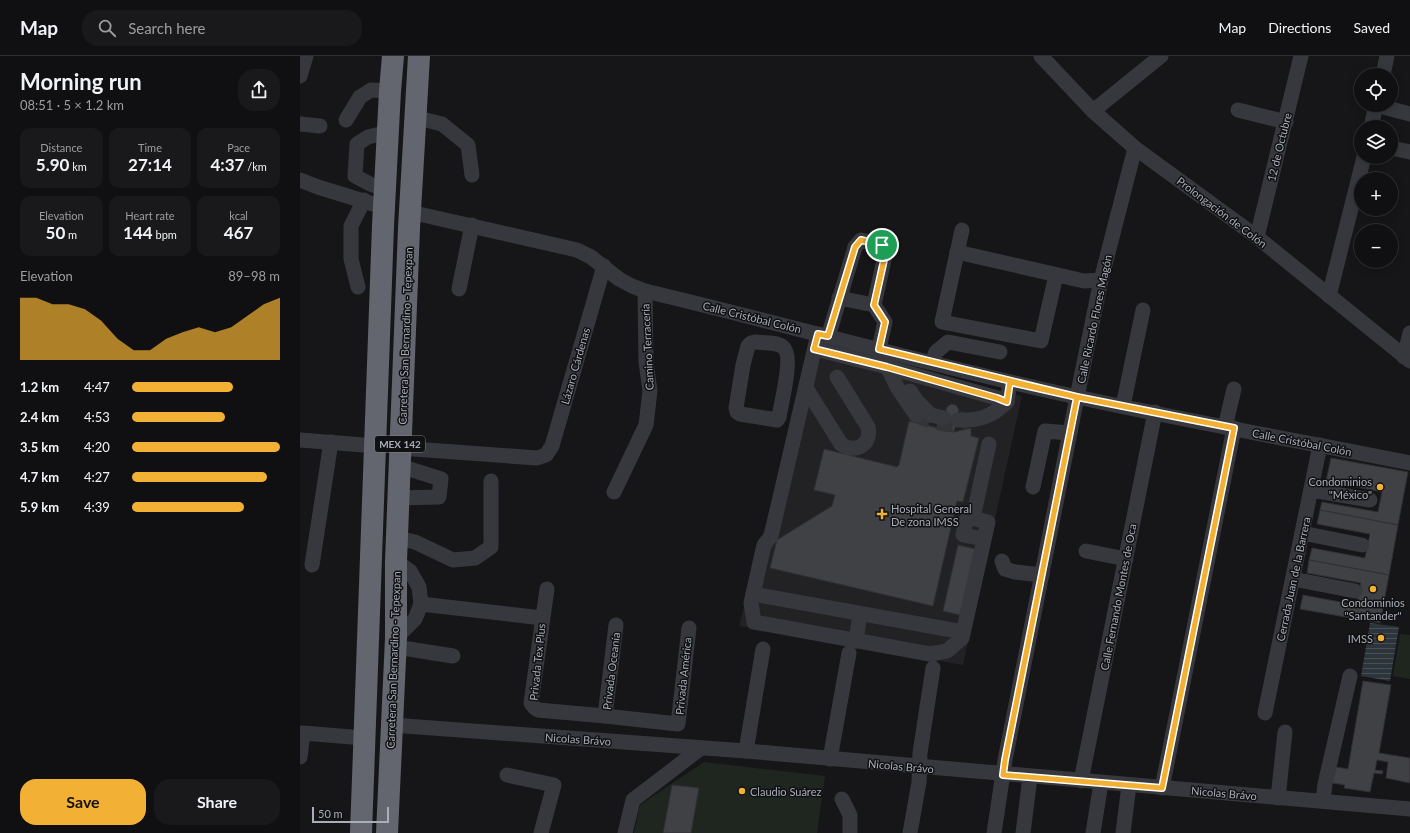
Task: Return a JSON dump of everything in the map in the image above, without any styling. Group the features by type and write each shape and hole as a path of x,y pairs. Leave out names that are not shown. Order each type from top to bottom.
{"highway":[{"name":"MEX 142","path":"361,833 385,198 393,56"},
{"name":"Carretera San Bernardino - Tepexpan","path":"387,833 396,643 396,561 400,457 414,117 418,56"}],"street":[{"path":"300,76 306,56"},
{"name":"Prolongación de Colón","path":"1040,56 1093,111 1135,148 1257,237 1407,359"},
{"path":"1093,111 1161,56"},
{"name":"12 de Octubre","path":"1257,237 1301,56"},
{"path":"1384,68 1387,56"},
{"path":"346,120 360,97 372,90 390,91"},
{"path":"1238,110 1286,122"},
{"path":"1398,111 1410,114"},
{"path":"414,117 442,124 468,146 472,176"},
{"path":"300,124 320,126"},
{"path":"385,198 370,184 355,176 357,144 368,137 388,132"},
{"name":"Calle Ricardo Flores Magón","path":"994,833 1005,760 1101,280 1135,148"},
{"path":"1398,149 1410,152"},
{"path":"1329,296 1362,164"},
{"path":"300,180 318,187 364,200 385,198"},
{"path":"358,287 351,260 351,226 364,200"},
{"name":"Calle Cristóbal Colón","path":"410,212 577,250 591,257 619,279 645,291 1010,382 1077,397 1410,463"},
{"path":"459,289 472,225"},
{"path":"962,230 942,322 1041,341 1056,274"},
{"path":"916,416 885,351 885,322 874,305 886,251 882,245 861,240 855,247 839,298 823,335 814,349 771,536 764,545 751,603 754,622 852,647 930,654 947,651 962,638 984,539 963,535 967,517 973,518 989,444"},
{"path":"957,252 1084,281 1101,280"},
{"name":"Lázaro Cárdenas","path":"400,457 537,458 546,455 552,446 604,266"},
{"name":"Camino Terracería","path":"614,492 646,425 650,391 646,362 645,291"},
{"path":"839,298 874,305"},
{"path":"1123,406 1143,310"},
{"path":"776,345 782,324"},
{"path":"1407,359 1410,333"},
{"path":"756,342 776,345 786,350 788,370 779,417 776,420 773,420 740,414 737,412 736,408 743,365 748,346 751,343 756,342"},
{"path":"932,362 936,352 948,342 1000,352"},
{"path":"814,349 897,377 1002,400"},
{"path":"806,388 841,444 848,448 857,448 867,441 869,432 868,427 837,377"},
{"path":"897,377 931,415 969,420 984,418 997,411 1010,382"},
{"path":"1162,788 1229,427 1234,389"},
{"name":"Calle Fernando Montes de Oca","path":"1081,781 1155,412"},
{"path":"1033,487 1045,431 1070,433"},
{"path":"300,440 376,446"},
{"path":"312,565 331,442"},
{"name":"Cerrada Juan de la Barrera","path":"1265,713 1320,445"},
{"path":"399,498 439,497 441,479 400,457"},
{"path":"397,538 415,542 453,560 475,558 491,547 491,481"},
{"path":"1311,490 1370,500"},
{"path":"1302,533 1362,545"},
{"path":"1086,551 1126,559"},
{"path":"396,561 410,571 419,587 420,604 415,619 396,643 409,649 453,656"},
{"path":"1002,561 1005,569 1015,572 1042,575"},
{"path":"1293,579 1354,592"},
{"path":"542,618 547,589"},
{"path":"753,594 963,632"},
{"name":"Privada Tex Plus","path":"420,604 542,618 531,703 538,710 678,724"},
{"path":"830,759 860,614"},
{"name":"Privada Oceanía","path":"605,716 616,625"},
{"name":"Privada América","path":"678,724 688,628"},
{"path":"746,751 763,649"},
{"path":"910,833 919,782 919,767 934,668"},
{"path":"1322,802 1350,676"},
{"name":"Nicolas Brávo","path":"392,725 746,751 1003,775 1410,809"},
{"path":"1278,798 1285,732"},
{"path":"300,757 303,733 364,738"},
{"path":"625,833 633,800 701,748"},
{"path":"507,775 554,786 541,833"},
{"path":"1023,833 1030,777"},
{"path":"1093,833 1102,783"},
{"path":"1123,833 1129,785"},
{"path":"842,799 850,815 850,833"}],"shaded area":[{"name":"Hospital General De zona IMSS","path":"812,342 1022,396 963,665 739,626 798,402"},
{"path":"1370,623 1399,627 1390,681 1361,676"},
{"path":"1400,634 1410,635 1410,679 1393,676"},
{"name":"Claudio Suárez","path":"704,762 825,776 817,833 634,833 640,805"}],"building":[{"path":"951,404 956,405 959,410 954,432 942,429 947,407"},
{"path":"909,421 954,432 971,428 971,436 979,438 963,502 957,501 933,606 770,568 777,540 832,506 835,495 814,490 824,449 897,467 899,465"},
{"name":"Condominios \"México\"","path":"1331,458 1408,472 1398,525 1320,510 1322,502 1378,512 1382,492 1326,481"},
{"path":"1320,510 1398,525 1389,575 1309,560 1312,548 1365,558 1370,534 1317,524"},
{"path":"958,545 975,549 960,615 943,611"},
{"name":"Condominios \"Santander\"","path":"1309,560 1389,575 1380,623 1300,609 1303,595 1356,605 1361,583 1307,573"},
{"path":"1363,681 1391,685 1379,753 1410,758 1410,783 1386,778 1388,762 1377,760 1375,770 1383,771 1382,774 1374,773 1370,792 1344,788 1345,785 1327,782 1329,766 1348,769"},
{"path":"672,785 699,788 691,833 663,833"}],"tunnel":[{"path":"916,415 931,421 948,425 958,424 966,418"}],"place":[{"name":"Condominios \"México\"","path":"1380,487"},
{"name":"Hospital General De zona IMSS","path":"882,514"},
{"name":"Condominios \"Santander\"","path":"1373,589"},
{"name":"IMSS","path":"1381,638"},
{"name":"Claudio Suárez","path":"742,791"}],"route":[{"path":"882,245 861,240 855,247 828,336 818,334 814,349 887,367 1007,402 1010,391 1010,382 1044,389 1077,397 1234,428 1162,788 1003,775 1077,397 1010,382 879,349 885,322 874,305 886,251 882,245"}]}
